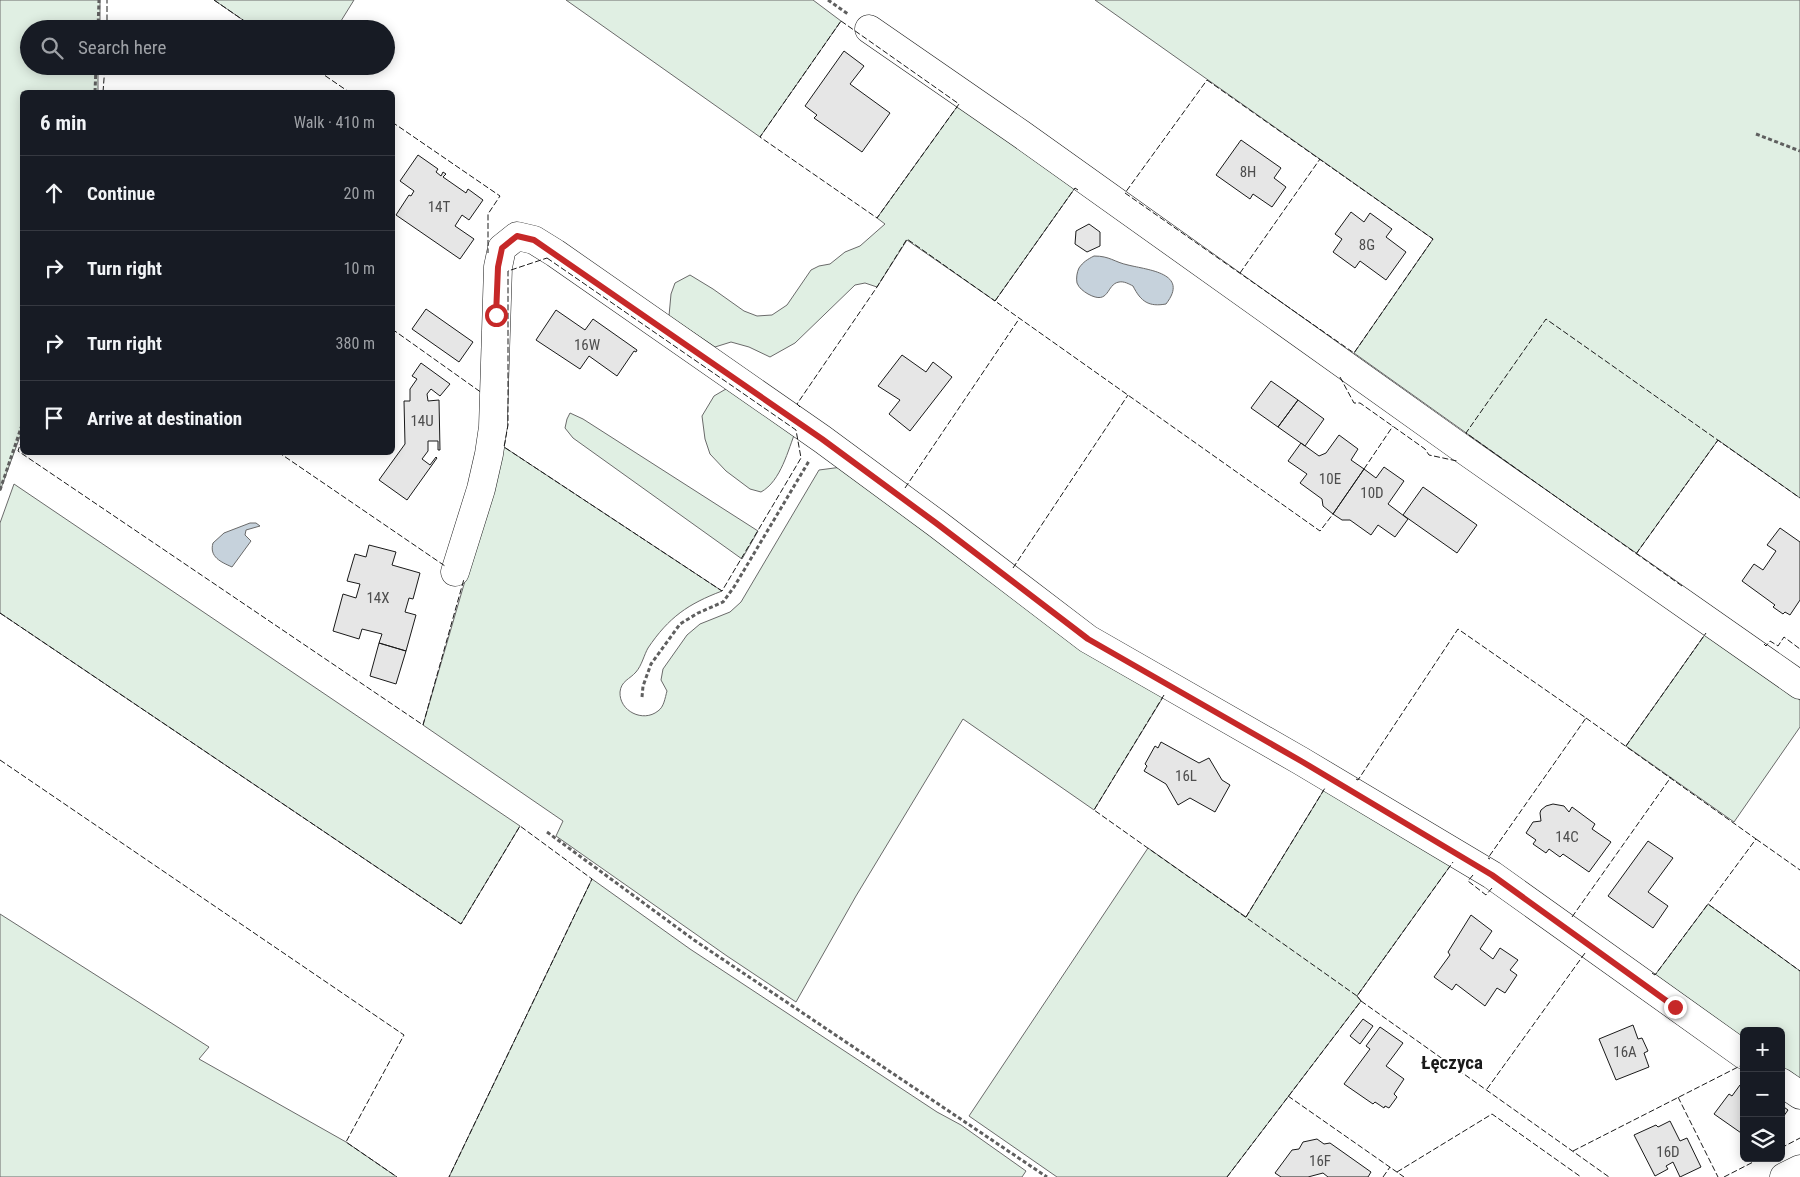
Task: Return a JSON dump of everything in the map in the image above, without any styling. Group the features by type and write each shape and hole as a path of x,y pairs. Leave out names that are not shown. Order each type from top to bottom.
{"street":[{"path":"869,29 1021,134 1457,445 1800,685"},
{"path":"455,572 481,489 493,427 498,267 502,248 517,236 534,240 555,253 822,439 1088,639 1309,766 1492,875 1740,1052"},
{"path":"1785,1085 1800,1096"},
{"path":"1784,1177 1800,1169"}],"path":[{"path":"98,20 99,0"},
{"path":"95,90 96,75"},
{"path":"1756,134 1800,151"},
{"path":"0,490 20,430"},
{"path":"642,697 643,686 651,664 680,624 698,613 723,602 734,587 822,439"},
{"path":"547,832 694,940 1047,1177"}],"green space":[{"path":"0,0 100,0 100,20 20,20 20,75 98,75 98,90 20,90 20,436 0,491"},
{"path":"214,0 354,0 342,20 243,20"},
{"path":"566,0 813,0 841,21 760,137"},
{"path":"1095,0 1800,0 1800,498 1718,440 1636,554 1354,353 1433,239"},
{"path":"959,104 1075,188 995,301 907,240 877,287 865,283 855,285 795,343 770,357 749,347 731,342 715,347 669,316 671,294 675,283 690,275 744,311 757,316 772,315 787,305 811,270 830,264 845,252 860,246 885,224 877,218"},
{"path":"731,386 796,430 779,473 768,487 761,492 750,489 726,471 710,454 705,439 702,416 714,396"},
{"path":"570,413 583,419 758,531 742,559 573,438 565,428"},
{"path":"504,447 722,591 699,601 680,613 656,637 648,648 638,669 621,688 623,705 633,713 646,716 662,707 667,691 661,680 663,669 687,635 700,624 730,612 741,602 819,470 842,467 1165,694 1094,810 963,719 856,896 796,1002 556,836 563,821 423,725"},
{"path":"14,484 520,826 461,924 0,613 0,523"},
{"path":"1706,633 1800,700 1800,727 1734,822 1626,746"},
{"path":"1325,788 1453,862 1357,996 1361,1001 1227,1177 1057,1177 969,1116 1148,848 1246,917"},
{"path":"592,879 690,949 937,1112 961,1125 1026,1171 1022,1177 449,1177"},
{"path":"1708,904 1800,971 1800,1080 1785,1070 1785,1027 1740,1027 1740,1036 1655,975"},
{"path":"0,914 209,1047 199,1059 346,1142 397,1177 0,1177"}],"shaded area":[{"path":"1094,256 1108,258 1164,275 1170,279 1173,286 1172,294 1166,304 1150,304 1142,300 1133,286 1121,282 1112,286 1104,296 1095,297 1088,294 1078,285 1077,275 1082,264"},
{"path":"250,523 256,523 260,526 246,530 245,535 251,541 232,567 214,555 213,543 224,533"}],"building":[{"path":"844,51 864,66 850,84 890,113 862,152 814,118 817,115 805,106"},
{"path":"1241,140 1281,168 1274,178 1286,187 1272,207 1253,194 1250,199 1216,175"},
{"path":"418,155 438,169 436,172 441,176 443,172 446,174 443,177 466,193 468,189 483,200 469,220 462,215 455,226 474,239 460,259 396,215 409,195 411,196 414,191 400,181"},
{"path":"1351,212 1364,222 1370,213 1392,229 1386,237 1406,252 1386,280 1360,261 1355,268 1333,252 1342,239 1335,234"},
{"path":"1089,224 1100,232 1100,246 1087,252 1075,244 1076,231"},
{"path":"426,309 473,342 459,362 412,329"},
{"path":"556,310 585,330 593,319 637,350 636,352 634,351 617,376 589,356 580,369 536,340"},
{"path":"902,355 926,372 933,362 952,377 910,431 889,414 900,400 878,386"},
{"path":"421,363 450,384 440,396 431,389 427,394 428,401 439,400 440,450 438,450 438,441 428,441 428,451 422,459 430,465 437,458 407,500 379,480 405,444 404,401 410,401 410,389 417,379 412,376"},
{"path":"1271,381 1298,400 1278,427 1251,408"},
{"path":"1298,400 1324,419 1305,446 1278,427"},
{"path":"1339,435 1358,449 1351,460 1364,469 1333,514 1323,506 1322,499 1300,483 1307,474 1288,461 1301,443 1319,456 1326,453"},
{"path":"1384,467 1404,481 1388,504 1408,519 1395,537 1378,525 1371,535 1350,520 1342,520 1333,514 1364,469 1376,478"},
{"path":"1423,487 1477,525 1457,553 1403,515"},
{"path":"1780,528 1800,542 1800,600 1790,615 1785,612 1783,614 1773,607 1775,605 1742,581 1754,564 1763,570 1776,551 1767,545"},
{"path":"369,545 396,552 392,565 420,573 413,599 409,598 405,612 416,615 406,651 379,643 382,634 362,629 359,639 333,631 343,594 356,598 360,584 347,581 355,554 366,557"},
{"path":"379,643 406,651 396,684 370,676"},
{"path":"1161,742 1199,763 1209,758 1222,780 1230,785 1215,812 1190,798 1178,805 1166,784 1144,771 1147,766 1145,764 1155,746 1158,748"},
{"path":"1553,804 1564,806 1569,812 1572,807 1595,824 1592,829 1611,842 1589,872 1563,854 1560,857 1549,849 1546,853 1533,844 1536,840 1526,833 1533,822 1541,821 1541,810"},
{"path":"1648,841 1673,858 1648,892 1668,906 1653,928 1608,896"},
{"path":"1471,915 1492,931 1480,949 1493,959 1500,948 1518,960 1510,970 1517,975 1505,993 1497,988 1485,1006 1456,984 1452,990 1434,977 1450,955 1448,952"},
{"path":"1363,1019 1373,1026 1360,1044 1350,1036"},
{"path":"1633,1025 1638,1039 1642,1038 1648,1051 1644,1053 1649,1067 1616,1080 1599,1039"},
{"path":"1380,1027 1403,1043 1386,1066 1404,1079 1394,1094 1397,1097 1389,1108 1385,1106 1384,1108 1375,1102 1373,1104 1344,1084 1370,1049 1366,1046"},
{"path":"1740,1085 1740,1132 1714,1114 1729,1094 1732,1096"},
{"path":"1670,1121 1680,1141 1687,1138 1701,1167 1680,1177 1673,1162 1666,1166 1668,1169 1655,1176 1634,1135"},
{"path":"1317,1139 1324,1144 1330,1143 1371,1172 1368,1177 1328,1177 1323,1173 1308,1177 1281,1177 1275,1173 1292,1150 1299,1149 1303,1142"}],"fence":[{"path":"107,0 107,20"},
{"path":"214,0 243,20"},
{"path":"841,21 959,104 877,218 760,137 841,21"},
{"path":"103,90 104,75"},
{"path":"324,75 346,90"},
{"path":"1207,80 1433,239 1354,353 1125,193 1207,80"},
{"path":"395,124 500,196 488,214 488,253"},
{"path":"1240,273 1320,159"},
{"path":"1078,190 1075,188 995,301 1320,531 1333,514"},
{"path":"800,407 797,404 877,287 907,239 995,301"},
{"path":"547,258 796,430 801,458 722,591 504,447 508,425 508,271 547,258"},
{"path":"905,488 1019,319"},
{"path":"1682,586 1466,433 1546,319 1800,498"},
{"path":"395,331 482,393"},
{"path":"1340,377 1354,403 1360,403 1425,449 1429,455 1457,461"},
{"path":"1013,568 1128,395"},
{"path":"1364,469 1393,426"},
{"path":"1636,554 1718,440"},
{"path":"20,445 18,451 20,452"},
{"path":"24,455 423,725 464,579"},
{"path":"282,455 445,566"},
{"path":"0,613 461,924 520,826 592,879 449,1177"},
{"path":"1356,779 1358,780 1458,629 1586,718 1488,858 1490,859"},
{"path":"1626,746 1706,633"},
{"path":"1764,644 1766,646 1770,641 1778,646 1784,637 1800,649"},
{"path":"1164,695 1094,810 1357,996"},
{"path":"1586,718 1756,839 1708,904"},
{"path":"0,760 404,1035 346,1142 397,1177"},
{"path":"1572,917 1671,777"},
{"path":"1246,917 1325,788"},
{"path":"1756,839 1800,870"},
{"path":"1227,1177 1361,1001 1357,996 1453,862"},
{"path":"1473,875 1468,881 1486,895 1492,888"},
{"path":"1652,973 1655,975 1708,904 1800,971"},
{"path":"1487,1089 1585,953"},
{"path":"1361,1001 1609,1177"},
{"path":"1573,1151 1740,1066"},
{"path":"1288,1096 1404,1177"},
{"path":"1678,1097 1718,1177"},
{"path":"1397,1172 1492,1114 1581,1177"},
{"path":"1785,1146 1800,1138"},
{"path":"1724,1177 1753,1162"},
{"path":"1383,1177 1390,1167"}],"district":[{"name":"Łęczyca","path":"1452,1062"}],"route":[{"path":"496,315 498,267 502,248 517,236 534,240 822,439 1088,639 1301,761 1492,875 1675,1007"}]}
